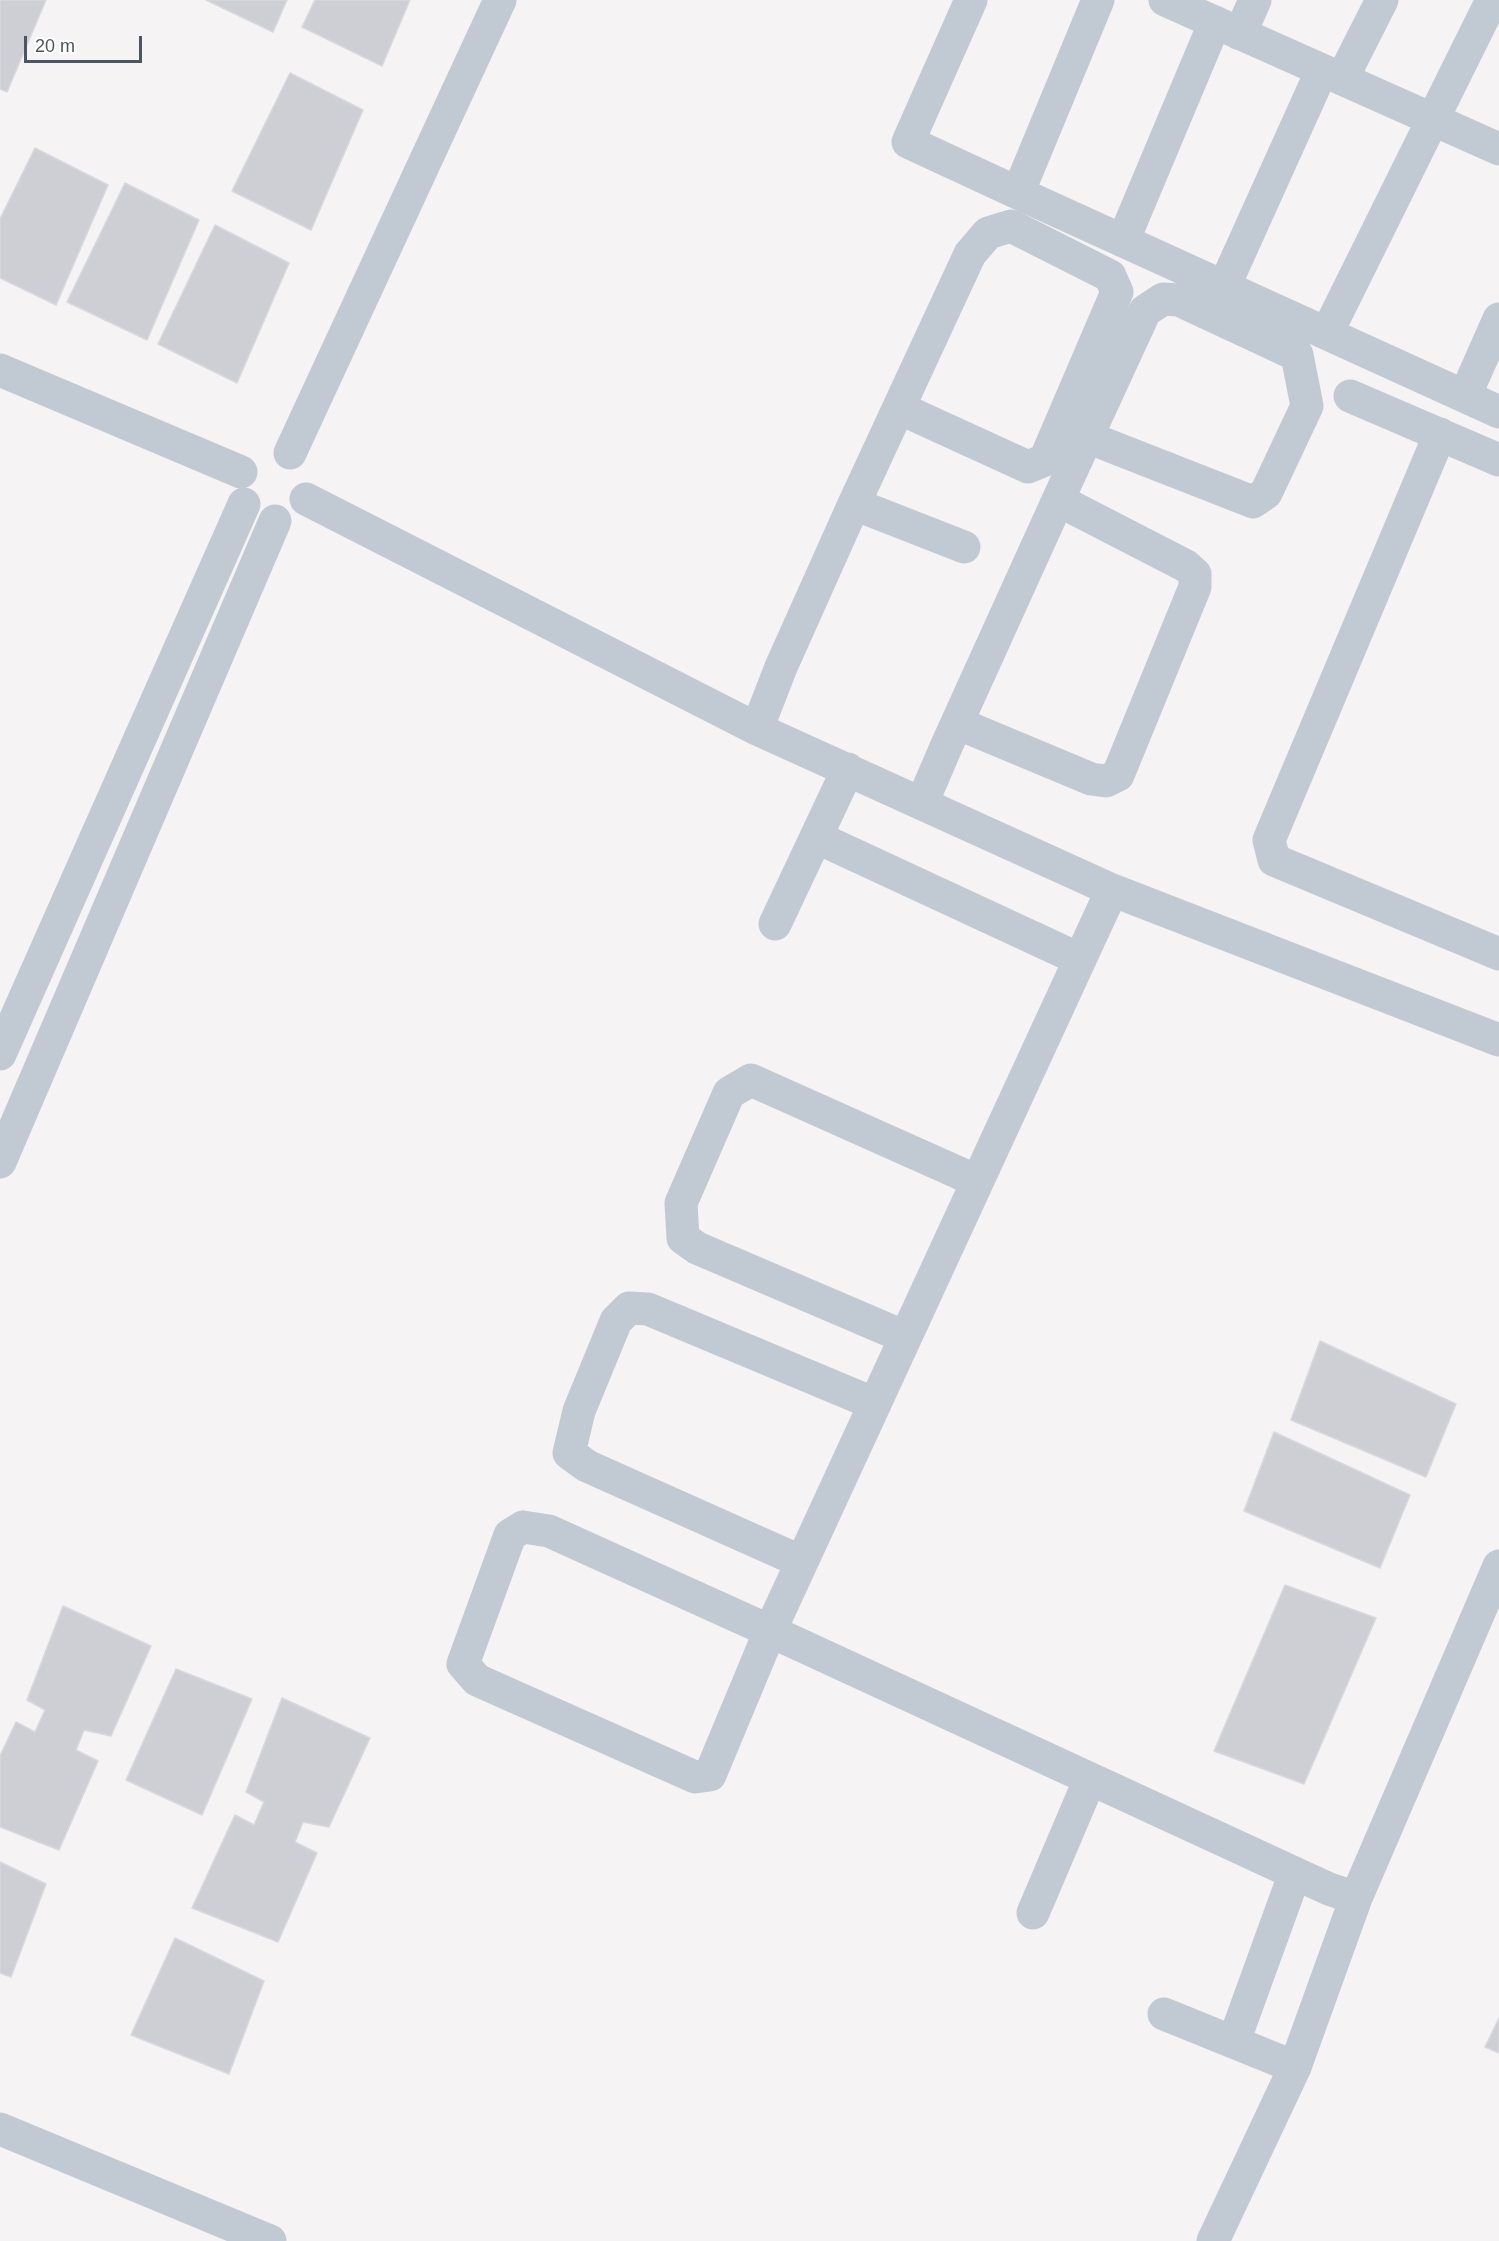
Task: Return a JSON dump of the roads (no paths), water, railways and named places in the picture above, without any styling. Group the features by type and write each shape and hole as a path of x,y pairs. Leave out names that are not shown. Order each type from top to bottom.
{"street":[{"path":"290,453 500,0"},
{"path":"970,0 909,142 1018,194 1499,412"},
{"path":"1018,194 1098,0"},
{"path":"1165,0 1499,149"},
{"path":"1123,242 1228,28 1255,0"},
{"path":"1224,287 1332,74 1382,0"},
{"path":"1327,333 1492,0"},
{"path":"757,729 781,667 854,504 970,254 988,233 1011,226 1110,276 1117,292 1045,460 1028,467 899,408"},
{"path":"922,803 1058,500 1087,437 1145,311 1163,299 1179,300 1297,355 1307,406 1266,493 1253,502 1087,437"},
{"path":"1465,396 1499,319"},
{"path":"0,370 242,488 253,514 263,519 275,521 286,519 296,513 306,499 310,482 300,460 290,453 267,449 256,454 247,462 242,488 0,1054"},
{"path":"1350,396 1499,460"},
{"path":"1440,434 1269,840 1274,860 1499,954"},
{"path":"306,499 757,729 1112,890 1499,1040"},
{"path":"957,723 1091,779 1106,781 1118,775 1196,587 1195,574 1186,566 1058,500"},
{"path":"854,504 964,548"},
{"path":"0,1162 275,521"},
{"path":"775,924 848,769"},
{"path":"816,837 1079,959"},
{"path":"1112,890 770,1631 710,1774 695,1777 477,1680 463,1664 510,1535 523,1527 549,1531 770,1631 1329,1889 1356,1898"},
{"path":"905,1336 697,1248 683,1238 681,1203 729,1094 751,1080 977,1181"},
{"path":"802,1562 587,1466 569,1453 579,1411 616,1321 630,1308 648,1309 875,1404"},
{"path":"1213,2241 1295,2067 1356,1898 1499,1566"},
{"path":"1033,1913 1090,1779"},
{"path":"1234,2041 1295,1873"},
{"path":"1164,2014 1295,2067"},
{"path":"0,2129 270,2241"}]}
